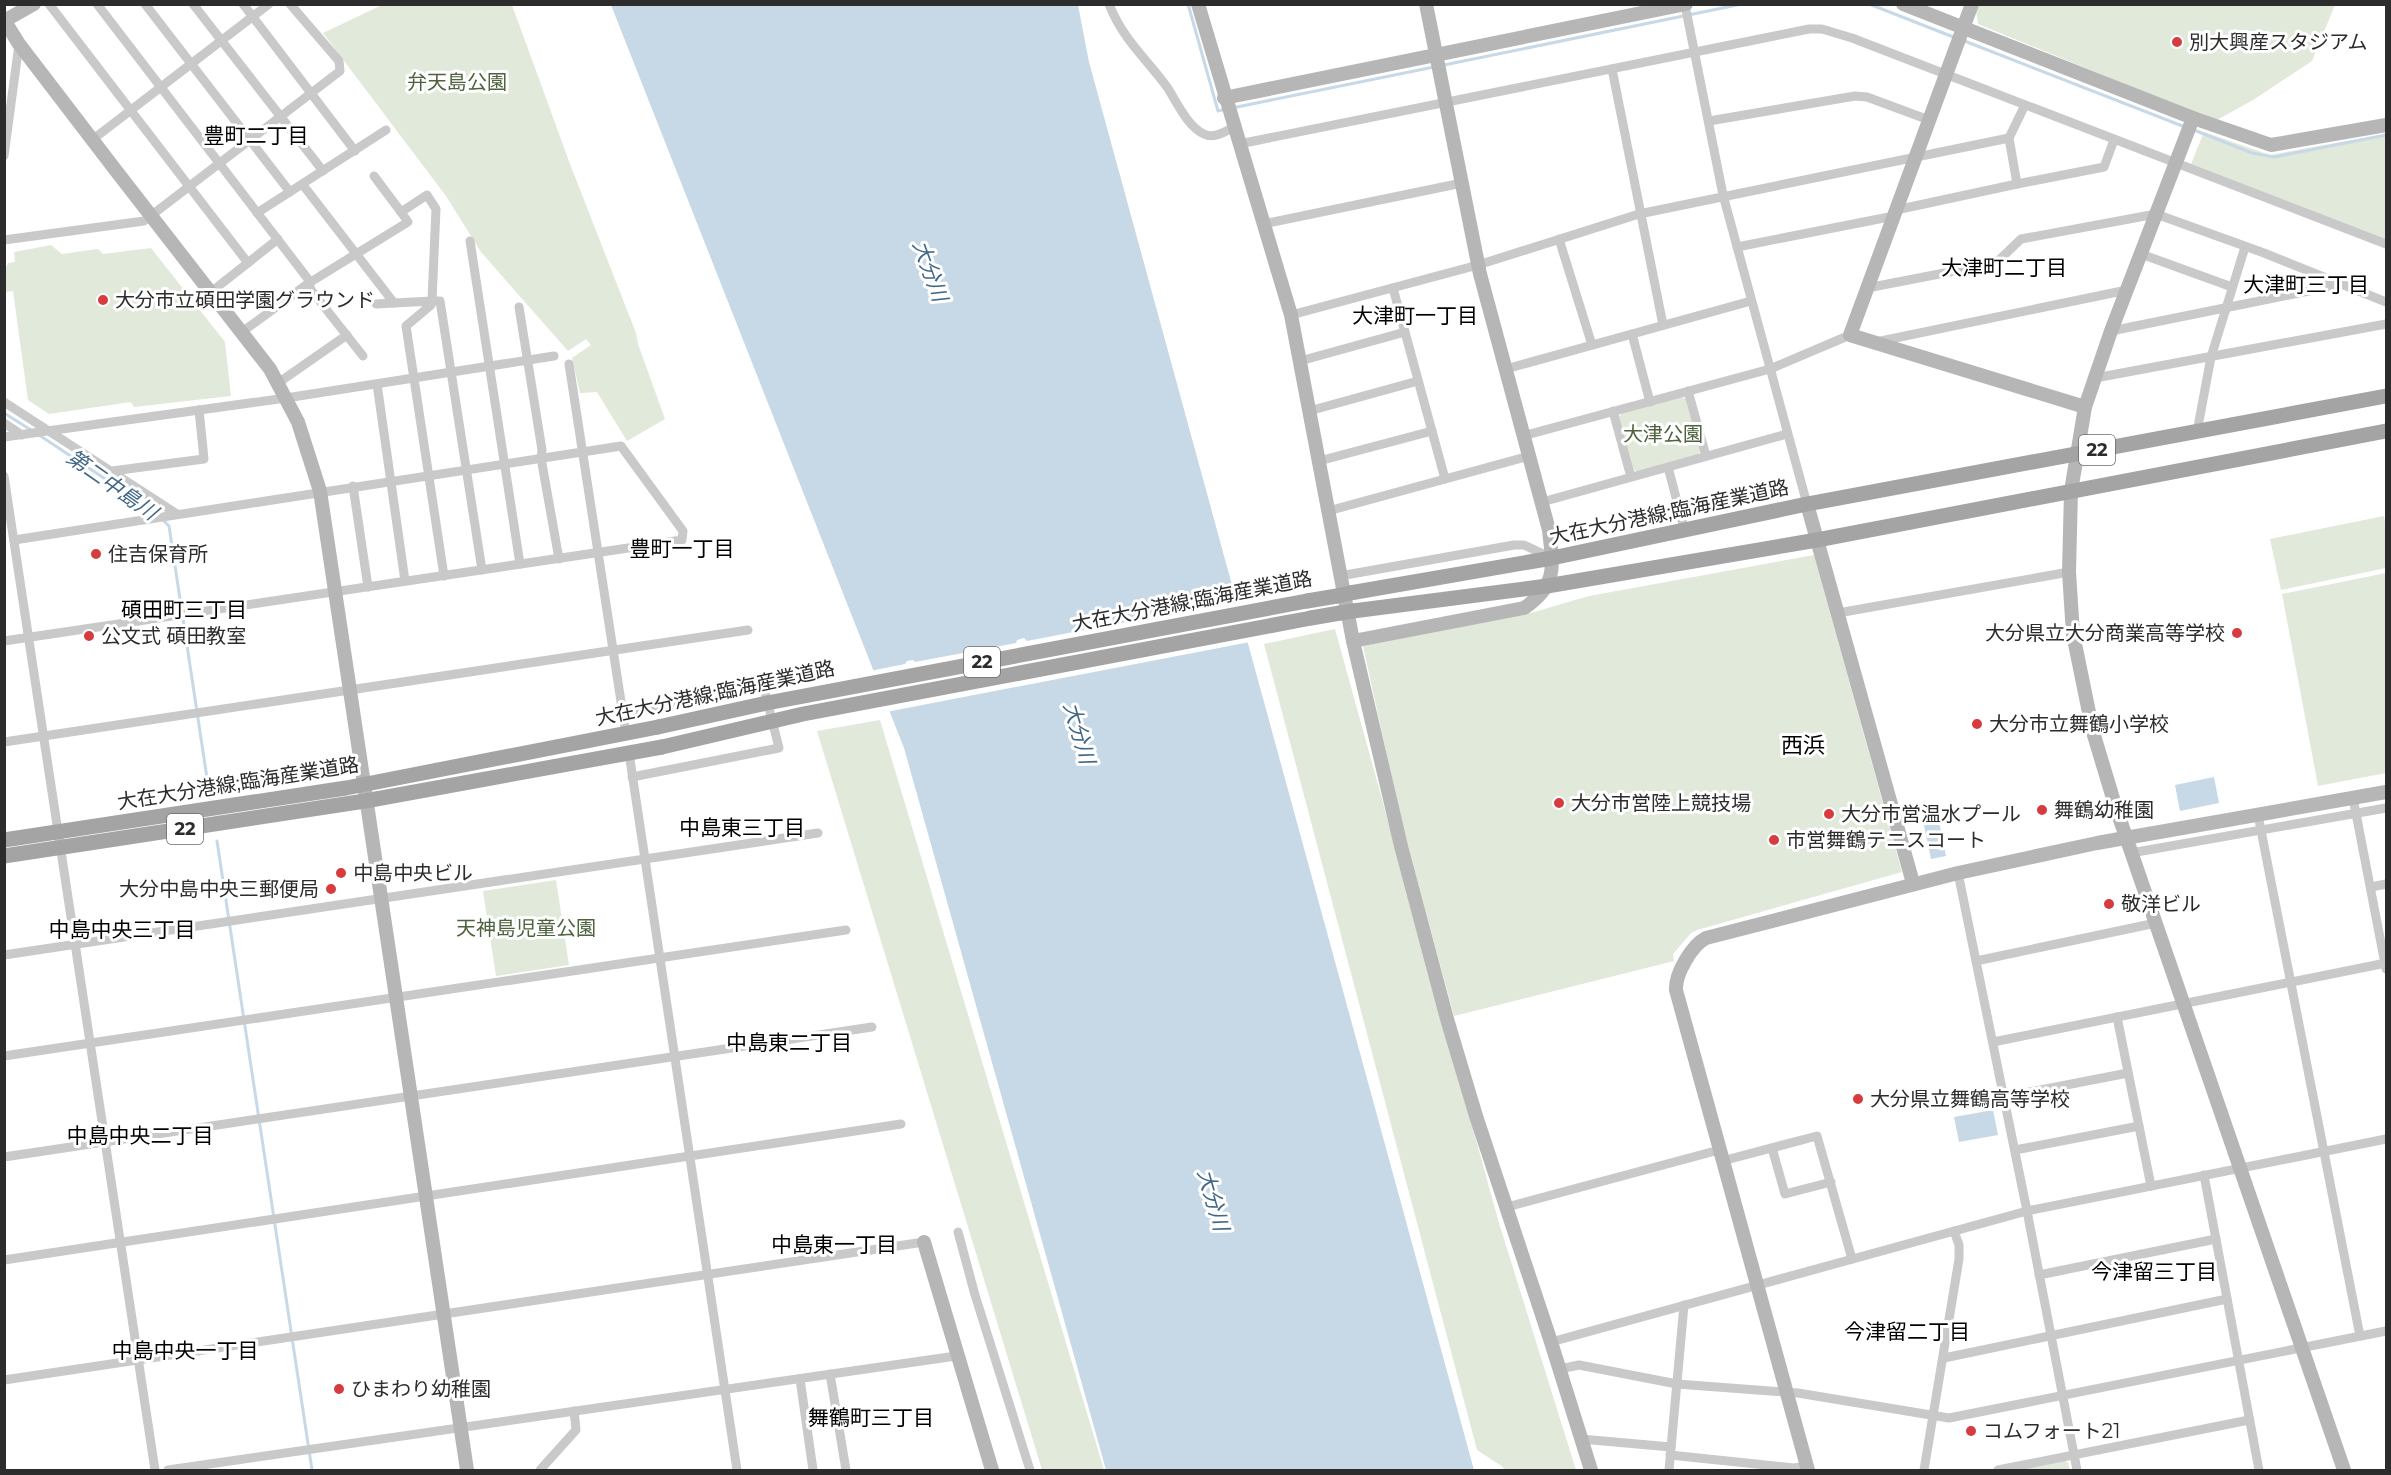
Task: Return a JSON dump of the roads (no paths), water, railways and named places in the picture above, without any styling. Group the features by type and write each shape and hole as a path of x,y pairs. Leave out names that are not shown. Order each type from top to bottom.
{"main road":[{"name":"大在大分港線;臨海産業道路","path":"4,840 365,784 626,734 767,703 1307,601 1552,558 1684,528 1807,504 2386,396"},
{"name":"大在大分港線;臨海産業道路","path":"4,856 365,801 662,747 803,714 1311,618 1547,586 1817,540 2386,431"}],"street":[{"path":"34,4 5,20 19,44 270,369 306,442 320,491 467,1470"},
{"path":"49,4 248,263"},
{"path":"97,4 308,279 311,290 363,356"},
{"path":"145,4 290,192"},
{"path":"193,4 323,171"},
{"path":"243,4 355,151"},
{"path":"92,140 269,4"},
{"path":"4,240 144,221 152,217 340,71 339,61 290,4"},
{"path":"1109,4 1126,38 1166,86 1194,127 1204,135 1215,136 1228,110"},
{"path":"1197,4 1291,315 1353,641 1401,846 1447,1019 1476,1116 1591,1470"},
{"path":"1353,641 1524,608 1537,599 1547,586 1552,573 1549,530 1478,265 1426,4"},
{"path":"1903,4 1960,35 2271,146 2386,125"},
{"path":"1959,4 1960,35"},
{"path":"1850,335 1972,4"},
{"path":"1228,110 1686,6 1723,195 1787,434 1913,883"},
{"path":"1239,144 1809,29 1822,29 1852,38 2386,244"},
{"path":"4,156 8,105 19,44"},
{"path":"4,66 16,68"},
{"path":"1612,69 1663,326"},
{"path":"1709,122 1855,96 1867,97 1929,120"},
{"path":"2017,184 2009,138 2025,105"},
{"path":"2193,118 2111,331 2085,407 2071,491 2068,572 2073,633 2090,720 2126,838 2344,1470"},
{"path":"257,213 386,130"},
{"path":"1291,315 1478,265 1640,214 1723,195 2009,138"},
{"path":"1737,247 2017,184 2104,167 2114,140"},
{"path":"242,332 309,284 408,222 374,176"},
{"path":"1263,224 1461,183"},
{"path":"303,184 394,303"},
{"path":"400,212 427,195 436,208 431,305 406,326 444,576"},
{"path":"1867,288 1996,263 2021,239 2156,214 2386,302"},
{"path":"1559,239 1592,345"},
{"path":"211,292 278,240"},
{"path":"470,241 520,564"},
{"path":"2197,432 2211,357 2224,308 2245,247"},
{"path":"2141,254 2232,286"},
{"path":"2111,331 2343,284"},
{"path":"1393,288 1445,479"},
{"path":"1874,342 2127,290"},
{"path":"376,304 440,301 482,570"},
{"path":"1506,369 1751,301"},
{"path":"519,307 542,450 541,458 559,559"},
{"path":"2096,378 2386,324"},
{"path":"1300,362 1405,332"},
{"path":"1632,334 1650,402"},
{"path":"278,383 346,335"},
{"path":"1524,436 1770,369 1850,335 2085,407"},
{"path":"4,437 286,398 554,356"},
{"path":"568,364 626,734"},
{"path":"1309,411 1418,381"},
{"path":"377,384 405,581"},
{"path":"1688,391 1706,456"},
{"path":"4,402 177,514"},
{"path":"112,471 204,459 199,410"},
{"path":"1613,411 1631,477"},
{"path":"4,423 25,434"},
{"path":"1319,461 1432,430"},
{"path":"1542,502 1787,434"},
{"path":"4,641 682,540 683,531 621,446 14,540"},
{"path":"1328,511 1529,456"},
{"path":"1668,467 1684,528"},
{"path":"4,476 155,1470"},
{"path":"353,486 368,587"},
{"path":"1340,576 1514,545 1524,545 1552,558"},
{"path":"1838,613 2068,572"},
{"path":"4,741 747,630"},
{"path":"623,713 763,684 779,748 632,777"},
{"path":"628,753 737,1470"},
{"path":"1581,1439 1800,1469 1785,1392 1676,990 1676,979 1696,945 1706,938 1958,873 2126,838 2386,792"},
{"path":"1993,1042 2386,965 2353,798"},
{"path":"2132,853 2386,808"},
{"path":"2258,815 2360,1336"},
{"path":"4,955 818,833"},
{"path":"1958,873 2077,1470"},
{"path":"2371,887 2386,884"},
{"path":"1976,961 2156,923"},
{"path":"4,1056 846,930"},
{"path":"2117,1017 2151,1186"},
{"path":"4,1157 872,1027"},
{"path":"2004,1097 2128,1072"},
{"path":"4,1260 901,1124"},
{"path":"2015,1150 2139,1126"},
{"path":"1507,1207 1721,1155 1772,1148 1817,1136 1852,1259"},
{"path":"1551,1342 2027,1211 2386,1139"},
{"path":"1772,1148 1785,1194 1831,1182"},
{"path":"2204,1175 2259,1470"},
{"path":"1924,1470 1959,1259 1959,1245 1954,1232"},
{"path":"958,1233 1030,1470"},
{"path":"2039,1275 2216,1239"},
{"path":"4,1380 924,1242 956,1356 992,1470"},
{"path":"1944,1358 2227,1299"},
{"path":"1669,1470 1684,1305"},
{"path":"1560,1369 1579,1365 1677,1384 1785,1392 1949,1418 2386,1331"},
{"path":"168,1470 956,1356"},
{"path":"830,1374 846,1470"},
{"path":"800,1379 813,1470"},
{"path":"540,1470 576,1430 574,1411"},
{"path":"1998,1470 2249,1420"}],"water":[{"name":"大分川","path":"611,5 1078,5 1089,62 1474,1470 1106,1470 904,748"},
{"path":"2214,777 2219,803 2180,811 2175,785"},
{"path":"1938,817 1946,856 1931,859 1923,821"},
{"path":"1993,1110 1998,1135 1959,1142 1954,1117"}],"waterway":[{"path":"1188,4 1218,111 1226,109"},
{"path":"1444,65 1742,4"},
{"path":"1869,4 1956,38"},
{"path":"1962,40 2185,127"},
{"path":"1232,108 1434,67"},
{"path":"2194,130 2252,153 2274,157 2386,135"},
{"name":"第二中島川","path":"4,413 31,430"},
{"name":"第二中島川","path":"39,435 158,516"},
{"name":"第二中島川","path":"163,520 169,526 210,798"},
{"path":"217,841 312,1470"}],"place":[{"name":"別大興産スタジアム","path":"2177,42"},
{"name":"大分市立碩田学園グラウンド","path":"103,300"},
{"name":"住吉保育所","path":"96,554"},
{"name":"大分県立大分商業高等学校","path":"2237,633"},
{"name":"公文式 碩田教室","path":"89,636"},
{"name":"大分市立舞鶴小学校","path":"1977,724"},
{"name":"大分市営陸上競技場","path":"1559,803"},
{"name":"舞鶴幼稚園","path":"2042,810"},
{"name":"大分市営温水プール","path":"1829,814"},
{"name":"市営舞鶴テニスコート","path":"1774,840"},
{"name":"中島中央ビル","path":"341,873"},
{"name":"大分中島中央三郵便局","path":"331,889"},
{"name":"敬洋ビル","path":"2109,904"},
{"name":"大分県立舞鶴高等学校","path":"1858,1099"},
{"name":"ひまわり幼稚園","path":"339,1389"},
{"name":"コムフォート21","path":"1971,1431"}],"district":[{"name":"豊町二丁目","path":"256,136"},
{"name":"大津町二丁目","path":"2004,268"},
{"name":"大津町三丁目","path":"2306,285"},
{"name":"大津町一丁目","path":"1415,316"},
{"name":"豊町一丁目","path":"682,549"},
{"name":"碩田町三丁目","path":"184,610"},
{"name":"西浜","path":"1803,745"},
{"name":"中島東三丁目","path":"742,828"},
{"name":"中島中央三丁目","path":"122,930"},
{"name":"中島東二丁目","path":"789,1043"},
{"name":"中島中央二丁目","path":"140,1136"},
{"name":"中島東一丁目","path":"834,1245"},
{"name":"今津留三丁目","path":"2154,1272"},
{"name":"今津留二丁目","path":"1907,1332"},
{"name":"中島中央一丁目","path":"185,1351"},
{"name":"舞鶴町三丁目","path":"871,1418"}],"park label":[{"name":"弁天島公園","path":"457,82"},
{"name":"大津公園","path":"1663,434"},
{"name":"天神島児童公園","path":"526,928"}]}
